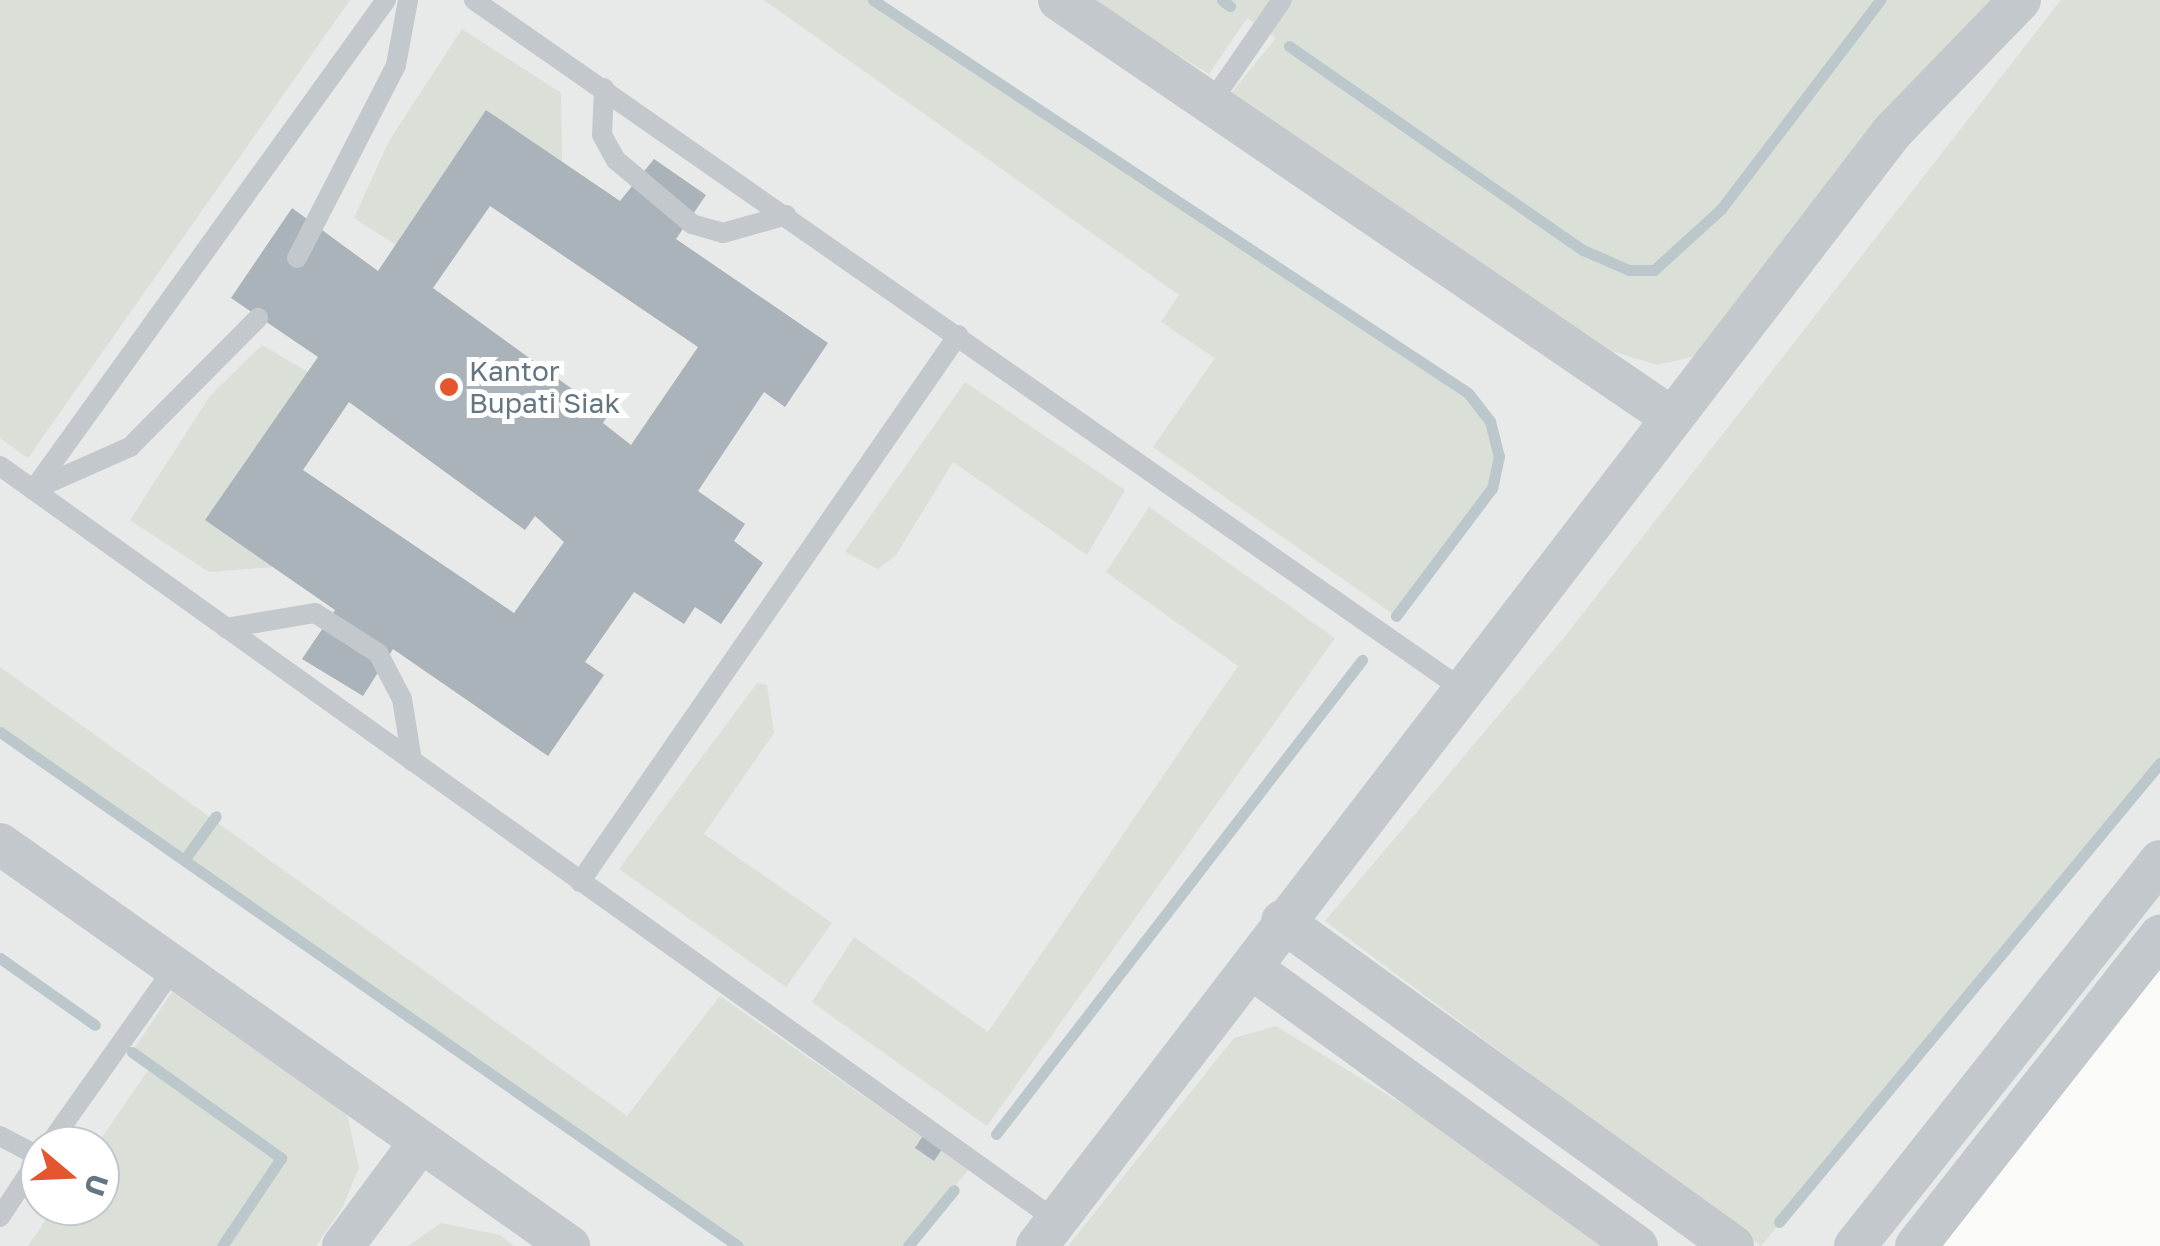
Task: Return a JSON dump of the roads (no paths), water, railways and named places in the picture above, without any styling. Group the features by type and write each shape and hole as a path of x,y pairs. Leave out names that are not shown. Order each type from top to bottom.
{"street":[{"path":"1059,0 1670,417"},
{"path":"1047,1234 1459,687 1892,132 2020,0"},
{"path":"0,844 569,1246"},
{"path":"1855,1246 2160,860"},
{"path":"1282,922 1733,1246"},
{"path":"1916,1246 2160,936"},
{"path":"1251,968 1637,1246"},
{"path":"344,1246 420,1144"}],"lane":[{"path":"34,490 386,0"},
{"path":"297,258 396,65 408,0"},
{"path":"474,0 1459,687"},
{"path":"1210,104 1282,0"},
{"path":"604,88 602,135 616,160 692,224 722,233 787,215"},
{"path":"34,490 130,446 258,318"},
{"path":"580,882 958,335"},
{"path":"0,466 580,882 1047,1234"},
{"path":"226,628 315,612 378,653 402,699 412,761"},
{"path":"62,1126 176,965"},
{"path":"0,1217 20,1187"}],"waterway":[{"path":"873,0 1468,393 1490,421 1499,456 1492,488 1396,616"},
{"path":"1222,0 1230,6"},
{"path":"1289,46 1583,250 1629,270 1654,270 1721,209 1880,0"},
{"path":"996,1134 1362,660"},
{"path":"0,732 738,1246"},
{"path":"1779,1222 2160,763"},
{"path":"184,860 216,816"},
{"path":"0,958 95,1025"},
{"path":"132,1052 281,1158 222,1246"},
{"path":"908,1246 954,1190"}],"place":[{"name":"Kantor Bupati Siak","path":"449,387"}]}
